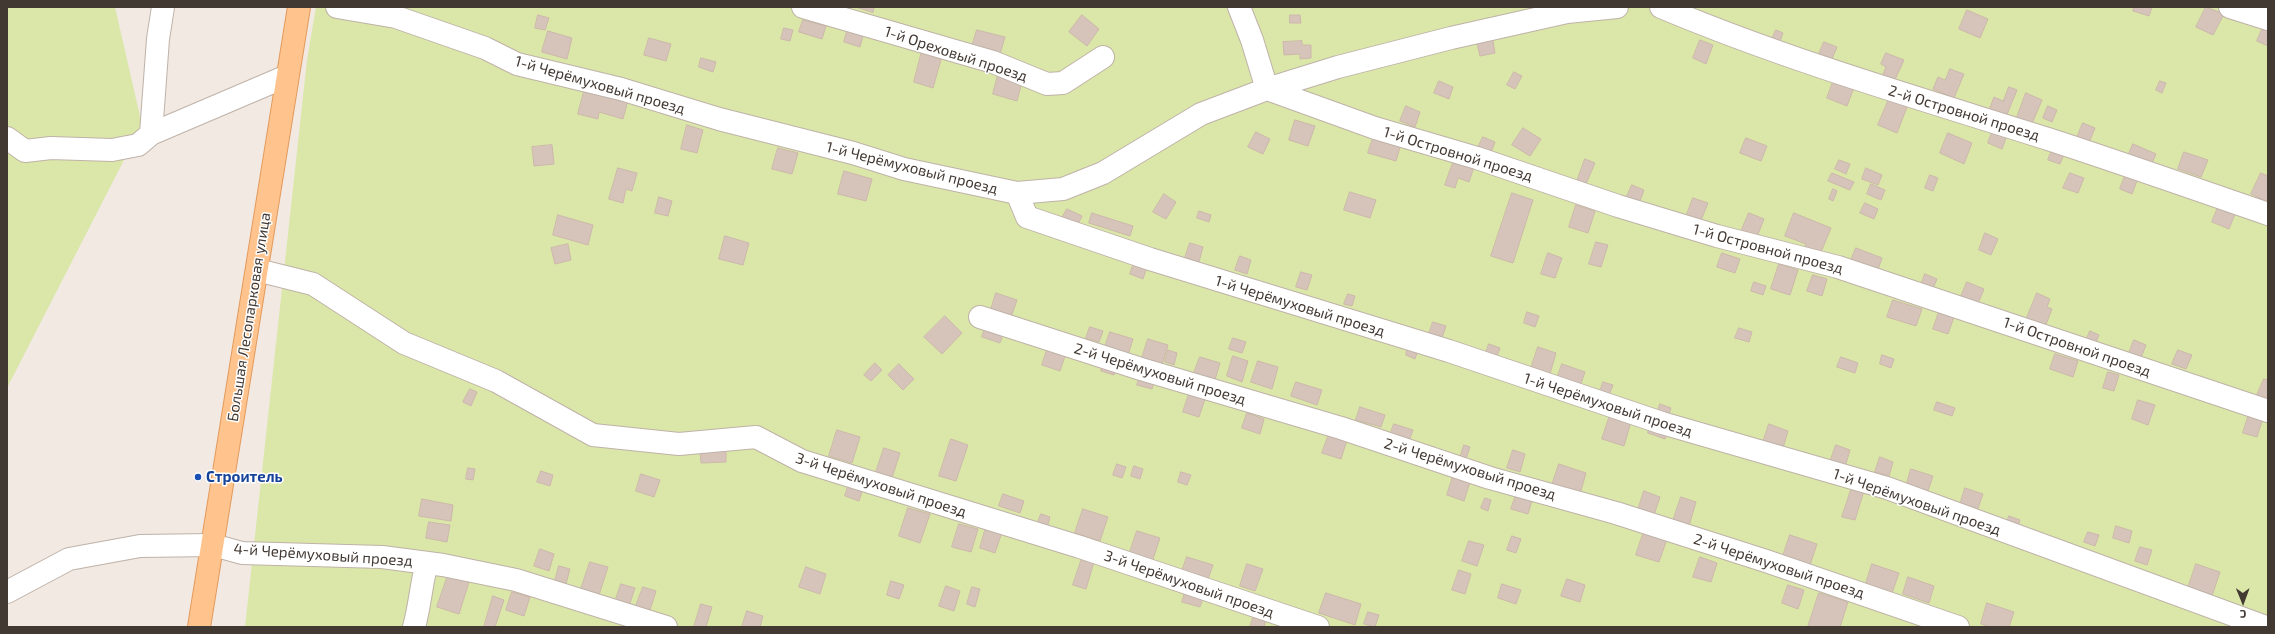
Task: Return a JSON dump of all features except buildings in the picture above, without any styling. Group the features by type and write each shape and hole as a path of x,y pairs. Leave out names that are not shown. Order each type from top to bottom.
{"main road":[{"name":"Большая Лесопарковая улица","path":"199,627 299,7"}],"street":[{"path":"150,134 158,39 163,7"},
{"name":"1-й Черёмуховый проезд","path":"337,7 396,17 485,48 517,64 621,89 719,120 853,153 904,169 1017,193 1028,217 1150,259 1449,351 1662,423 1887,488 2266,627"},
{"name":"1-й Ореховый проезд","path":"803,7 993,62 1047,84 1063,83 1103,58"},
{"path":"1239,7 1252,40 1267,89"},
{"path":"1017,193 1063,189 1103,173 1201,114 1267,89 1338,67 1451,38 1567,12 1617,7"},
{"name":"2-й Островной проезд","path":"1661,7 1732,37 1882,88 2049,140 2268,214"},
{"path":"2230,7 2268,19"},
{"path":"7,138 25,152 51,148 112,150 138,144 150,134 288,76"},
{"name":"1-й Островной проезд","path":"1267,89 1375,128 1477,158 1618,206 1717,236 1838,268 2268,411"},
{"name":"3-й Черёмуховый проезд","path":"257,270 313,284 404,343 496,381 593,435 679,444 756,437 802,461 1080,547 1318,627"},
{"name":"2-й Черёмуховый проезд","path":"980,317 1141,369 1342,428 1490,478 1624,515 1766,561 1958,627"},
{"name":"4-й Черёмуховый проезд","path":"7,592 69,559 140,546 213,545 242,553 382,557 427,563 516,580 666,627"},
{"path":"414,627 419,609 422,581 427,563"}],"green space":[{"path":"7,7 115,7 142,125 7,388"},
{"path":"316,7 2268,7 2268,627 245,627 307,60"}],"place":[{"name":"Строитель","path":"198,477"}]}
